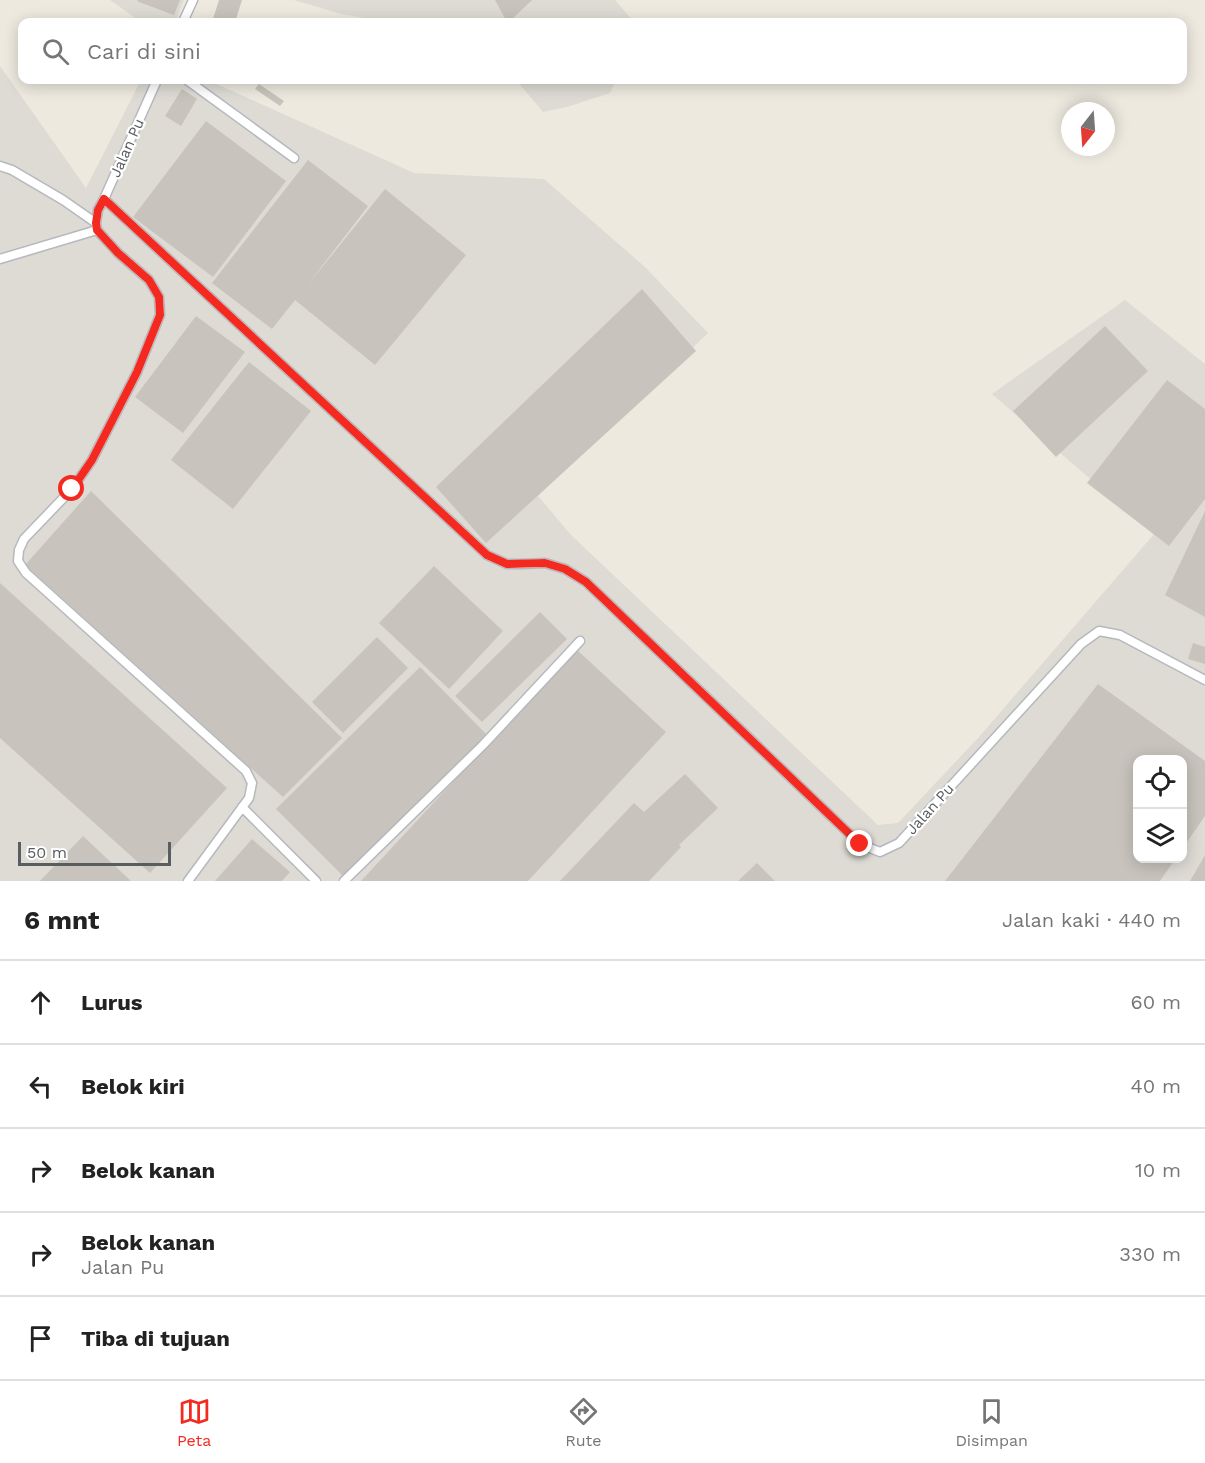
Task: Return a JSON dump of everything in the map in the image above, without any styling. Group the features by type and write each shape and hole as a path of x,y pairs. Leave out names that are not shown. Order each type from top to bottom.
{"lane":[{"path":"185,18 193,0"},
{"name":"Jalan Pu","path":"155,84 104,199 487,555 507,564 545,563 565,569 586,582 860,844 880,852 899,843 1081,644 1099,631 1120,635 1205,680"},
{"path":"192,84 294,158"},
{"path":"0,166 12,170 53,194 96,226 118,253 149,280 159,297 160,315 137,372 92,460 72,489 24,539 19,550 18,561 26,573 246,771 252,783 249,798 188,881"},
{"path":"96,226 98,210 104,199"},
{"path":"0,259 96,226"},
{"path":"344,881 483,745 580,641"},
{"path":"242,807 316,881"}],"shaded area":[{"path":"110,0 184,0 177,18 135,18"},
{"path":"294,0 615,0 631,18 365,18 341,14"},
{"path":"0,66 86,188 139,84 217,84 414,173 544,179 645,267 708,333 538,496 571,535 878,825 898,823 979,737 1154,534 992,394 1125,300 1205,364 1205,881 0,881"},
{"path":"519,84 614,84 610,93 543,112"}],"building":[{"path":"137,0 180,0 174,15"},
{"path":"219,0 242,0 236,18 213,18"},
{"path":"495,0 532,0 513,18 505,18"},
{"path":"259,84 284,101 280,106 255,89"},
{"path":"182,89 197,99 181,126 165,116"},
{"path":"206,121 286,181 213,277 133,217"},
{"path":"308,160 368,206 306,287 385,189 466,255 375,365 295,300 272,329 212,283"},
{"path":"642,289 696,351 486,543 436,487"},
{"path":"196,316 245,352 183,433 135,397"},
{"path":"1105,326 1148,371 1056,457 1013,411"},
{"path":"249,362 311,411 233,509 171,460"},
{"path":"1167,380 1205,409 1205,499 1169,546 1087,483"},
{"path":"91,491 342,738 283,797 25,565"},
{"path":"1205,511 1205,617 1165,595"},
{"path":"434,566 503,631 449,689 379,623"},
{"path":"0,583 227,788 150,873 0,738"},
{"path":"540,612 567,639 482,722 455,696"},
{"path":"377,637 408,668 343,733 312,702"},
{"path":"1193,643 1205,647 1205,664 1188,659"},
{"path":"576,649 666,732 528,881 361,881"},
{"path":"420,667 488,736 344,877 276,809"},
{"path":"1098,684 1205,761 1205,816 1187,842 1187,755 1133,755 1133,863 1173,863 1160,881 945,881"},
{"path":"685,774 718,808 679,845 681,847 649,881 560,881 634,803 644,812"},
{"path":"83,836 131,881 40,881"},
{"path":"252,839 290,872 282,881 215,881"},
{"path":"1205,855 1205,881 1190,881"},
{"path":"757,863 775,881 738,881"}],"route":[{"path":"72,489 92,460 137,372 160,315 159,297 149,280 118,253 97,230 98,210 104,199 487,555 507,564 545,563 565,569 586,582 860,844"}]}
